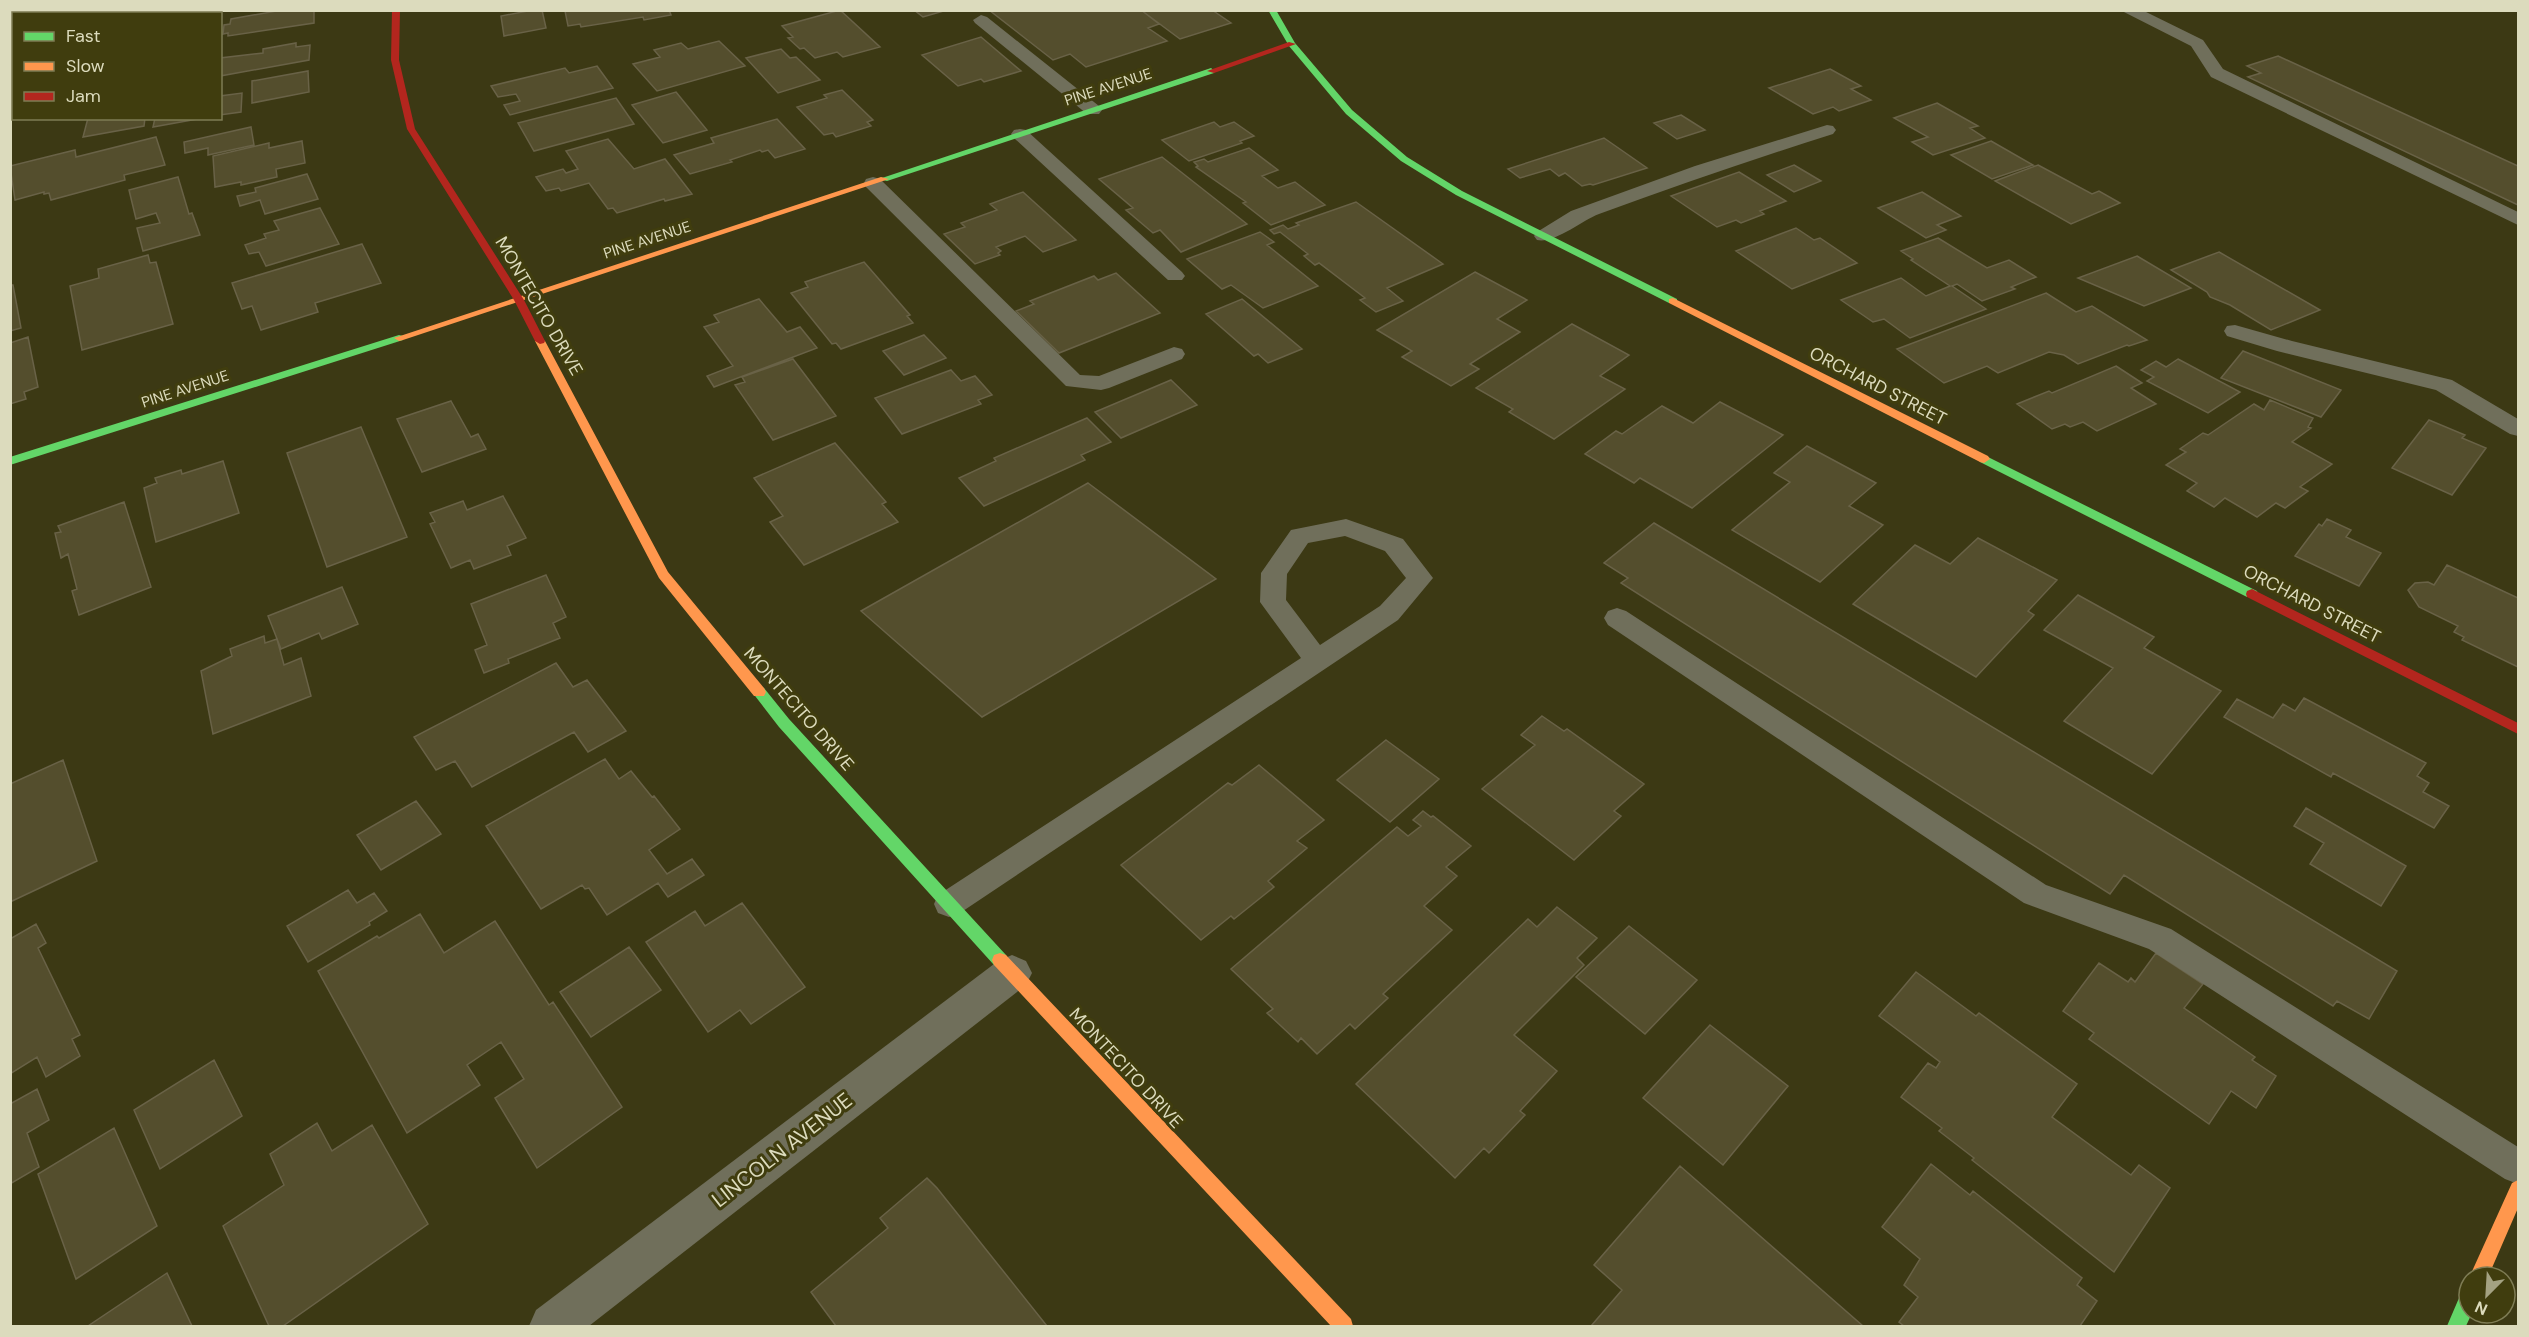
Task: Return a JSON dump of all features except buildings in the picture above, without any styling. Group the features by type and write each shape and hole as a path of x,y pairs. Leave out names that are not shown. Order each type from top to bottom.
{"street":[{"name":"MONTECITO DRIVE","path":"396,10 395,60 411,129 519,300 663,575 784,723 1012,973 1344,1326"},
{"name":"ORCHARD STREET","path":"1272,10 1292,44 1349,112 1404,159 1459,193 2518,729"},
{"name":"PINE AVENUE","path":"10,461 519,300 1292,44"},
{"name":"LINCOLN AVENUE","path":"552,1326 1012,973"},
{"path":"2483,1265 2518,1189"}],"lane":[{"path":"2128,10 2197,43 2217,73 2518,219"},
{"path":"981,20 1093,110"},
{"path":"1544,236 1578,214 1702,170 1827,130"},
{"path":"1020,134 1175,276"},
{"path":"873,183 1074,381 1101,384 1174,354"},
{"path":"2235,331 2285,346 2444,385 2518,429"},
{"path":"949,904 1389,613 1420,578 1394,545 1346,526 1300,536 1274,573 1273,602 1317,660"},
{"path":"1617,618 2035,894 2160,939 2518,1167"}],"traffic: fast":[{"path":"1272,10 1292,44 1349,112 1404,159 1459,193 1673,301"},
{"path":"884,179 1211,71"},
{"path":"10,461 399,338"},
{"path":"1984,459 2252,594"},
{"path":"759,692 784,723 1000,960"}],"traffic: slow":[{"path":"399,338 884,179"},
{"path":"1673,301 1984,459"},
{"path":"540,341 663,575 759,692"},
{"path":"1000,960 1344,1326"},
{"path":"2483,1265 2518,1189"}],"traffic: jam":[{"path":"396,10 395,60 411,129 519,300 540,341"},
{"path":"1211,71 1292,44"},
{"path":"2252,594 2518,729"}]}
